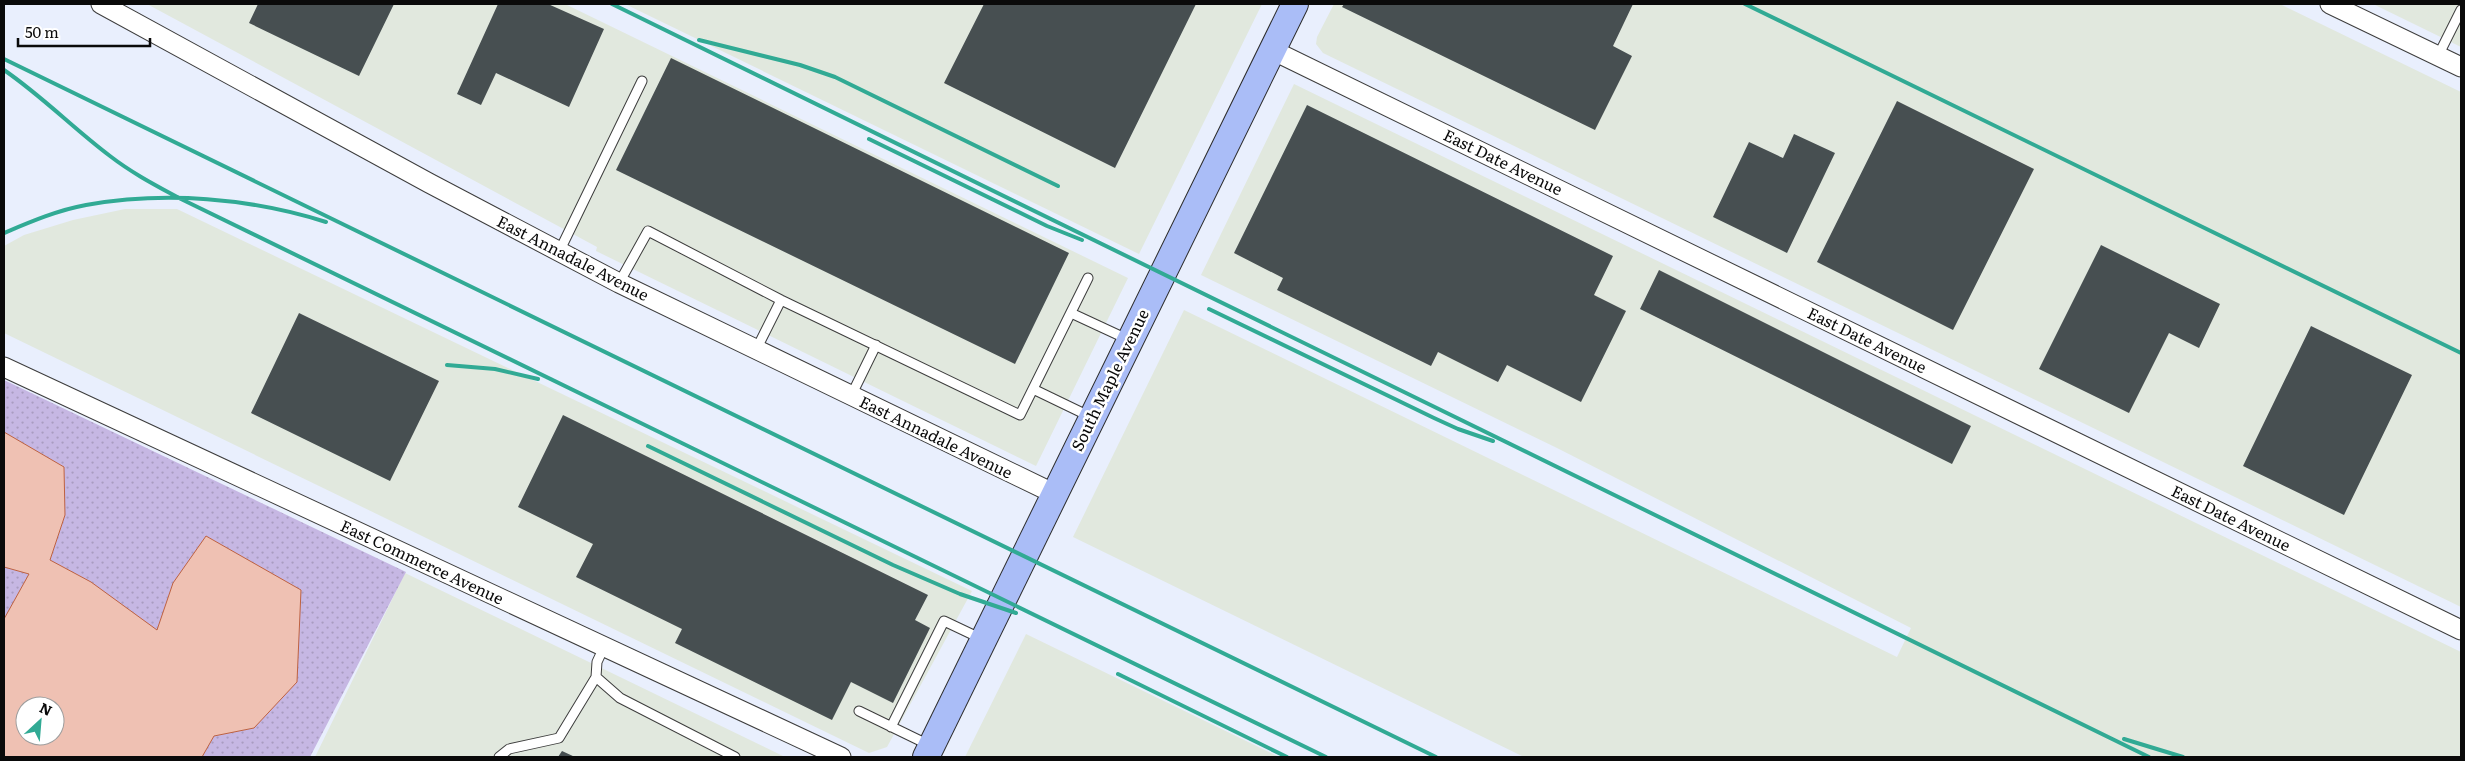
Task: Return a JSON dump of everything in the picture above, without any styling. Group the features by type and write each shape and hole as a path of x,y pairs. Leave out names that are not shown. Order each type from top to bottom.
{"street":[{"name":"East Annadale Avenue","path":"101,4 619,283 1054,494"},
{"name":"South Maple Avenue","path":"929,752 1294,4"},
{"path":"2330,4 2461,67"},
{"name":"East Date Avenue","path":"1272,50 2461,630"},
{"name":"East Commerce Avenue","path":"4,368 841,757"}],"lane":[{"path":"2438,56 2461,10"},
{"path":"559,252 642,81"},
{"path":"619,283 648,231 781,300 1020,415 1088,278"},
{"path":"756,350 781,300"},
{"path":"1071,313 1130,341"},
{"path":"851,396 876,345"},
{"path":"1033,389 1092,418"},
{"path":"891,727 944,621 983,640"},
{"path":"499,757 509,749 560,738 596,677 597,662 604,647"},
{"path":"596,677 620,698 735,757"},
{"path":"859,712 891,727 929,752"}],"shaded area":[{"path":"147,4 565,4 1128,278 1036,466 596,251 597,247"},
{"path":"625,4 1262,4 1139,254"},
{"path":"1334,4 2280,4 2461,92 2461,607 1323,53 1316,44 1317,37"},
{"path":"2373,4 2461,4 2461,47"},
{"path":"1294,84 2461,652 2461,757 1524,757 1073,537 1184,310 1897,657 1911,628 1557,448 1201,275"},
{"path":"125,209 177,209 972,591 887,747 869,753 4,333 4,246 24,235 73,220"},
{"path":"4,380 406,572 310,757 4,757"},
{"path":"4,432 64,467 65,515 50,560 91,582 157,630 173,583 206,536 301,590 297,682 254,728 214,736 202,757 4,757 4,619 29,574 4,567"},
{"path":"405,573 785,757 315,757"},
{"path":"1026,634 1279,757 965,757"}],"building":[{"path":"258,4 394,4 359,76 249,23"},
{"path":"498,4 548,4 604,29 569,107 496,73 481,105 457,94"},
{"path":"984,4 1196,4 1115,168 944,83"},
{"path":"1344,4 1633,4 1613,46 1632,56 1595,130 1342,7"},
{"path":"671,58 1069,253 1015,364 616,170"},
{"path":"1897,101 2034,169 1953,330 1817,262"},
{"path":"1307,105 1613,256 1594,295 1626,311 1581,402 1507,365 1498,382 1438,352 1431,366 1277,290 1283,278 1234,253"},
{"path":"1794,134 1835,153 1787,253 1713,217 1749,142 1783,158"},
{"path":"2101,245 2220,304 2199,348 2169,333 2129,413 2039,369"},
{"path":"1659,270 1971,426 1952,464 1640,309"},
{"path":"299,313 439,381 390,481 251,413"},
{"path":"2311,326 2412,375 2344,515 2243,466"},
{"path":"563,415 928,595 915,620 930,628 893,703 851,682 832,720 675,643 682,629 576,577 593,544 518,507"},
{"path":"562,751 575,757 558,757"}],"railway":[{"path":"612,4 2149,757"},
{"path":"1745,4 2461,353"},
{"path":"699,40 800,65 835,77 1058,186"},
{"path":"4,59 1436,757"},
{"path":"4,70 118,162 179,198 1326,757"},
{"path":"869,139 1047,226 1082,240"},
{"path":"4,233 76,207 146,198 207,199 237,202 268,207 326,222"},
{"path":"1209,309 1434,418 1458,429 1493,441"},
{"path":"447,365 495,369 538,379"},
{"path":"648,446 893,565 960,594 1016,613"},
{"path":"1118,674 1287,757"},
{"path":"2124,739 2183,757"}]}
